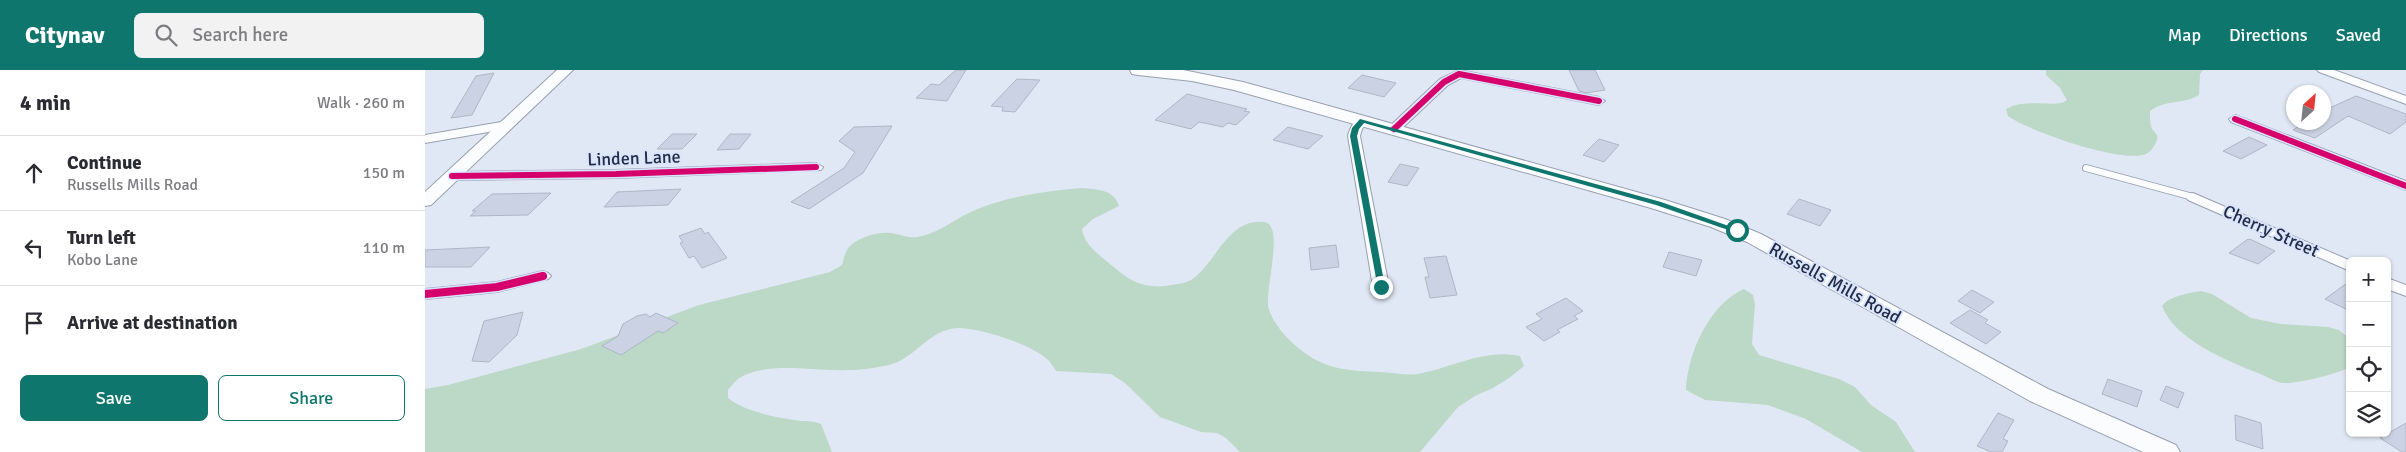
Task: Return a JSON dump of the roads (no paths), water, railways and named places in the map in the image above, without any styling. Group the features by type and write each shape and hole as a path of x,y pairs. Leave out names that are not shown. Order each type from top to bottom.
{"main road":[{"name":"Russells Mills Road","path":"1138,70 1177,74 1221,82 1363,120 1658,204 1737,230 2039,395 2167,452"}],"street":[{"path":"425,201 566,70"},
{"path":"2323,70 2406,100"},
{"path":"1394,129 1444,82 1459,74 1477,76 1554,94 1599,101"},
{"path":"2235,119 2406,186"},
{"path":"1363,120 1356,128 1354,136 1381,287"},
{"path":"425,139 507,125"},
{"name":"Linden Lane","path":"452,176 616,174 816,167"},
{"name":"Cherry Street","path":"2193,197 2346,264"},
{"path":"425,294 497,287 543,276"},
{"path":"2391,285 2406,292"}],"lane":[{"path":"2086,168 2193,197"}]}
